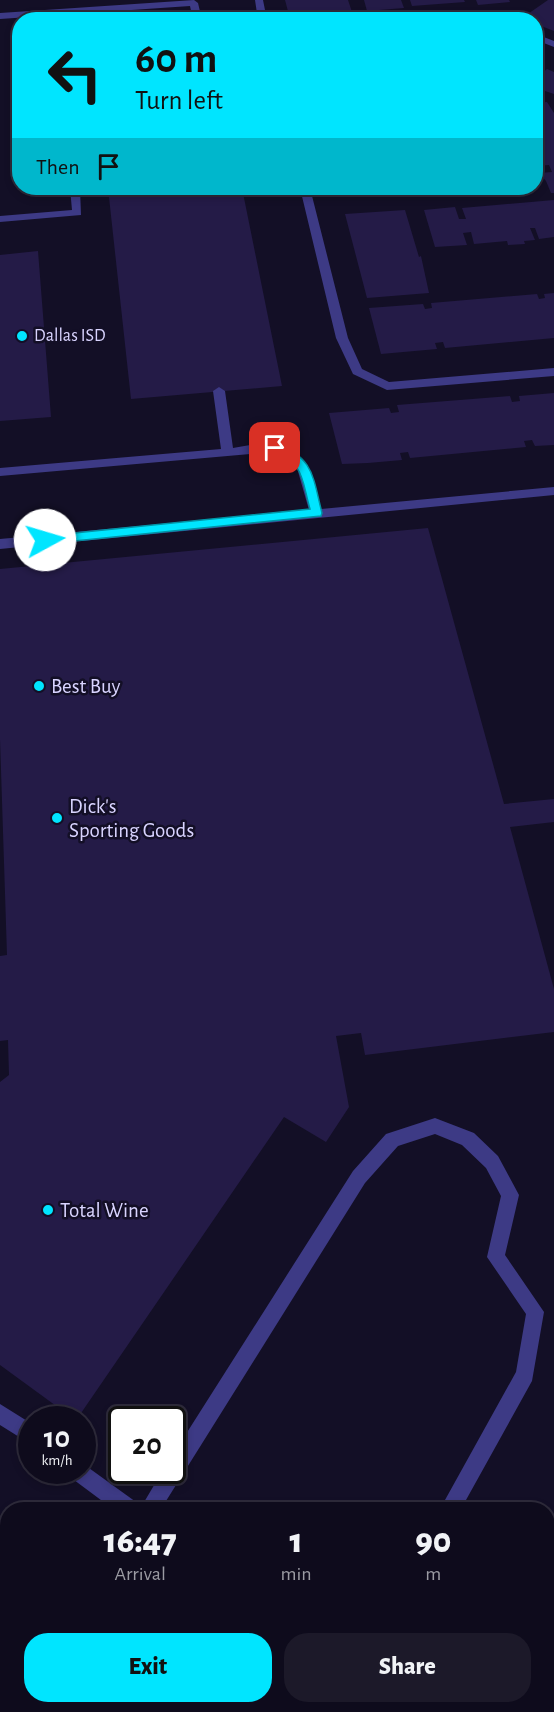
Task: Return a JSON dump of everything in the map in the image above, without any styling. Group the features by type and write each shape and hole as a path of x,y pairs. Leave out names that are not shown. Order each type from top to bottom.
{"lane":[{"path":"60,12 195,3 197,12"},
{"path":"0,219 77,213 76,195"},
{"path":"306,195 342,338 357,371 387,386 554,372"},
{"path":"219,391 228,452"},
{"path":"0,472 275,448 292,454 303,465 316,513"},
{"path":"0,544 554,491"},
{"path":"154,1502 359,1177 392,1140 435,1126 468,1139 492,1162 510,1195 496,1257 535,1312 525,1374 454,1502"},
{"path":"0,1413 18,1426"},
{"path":"96,1484 120,1502"}],"building":[{"path":"285,0 348,0 352,12 288,12"},
{"path":"364,0 401,0 404,8 367,11"},
{"path":"410,0 464,0 465,2 412,6"},
{"path":"476,0 509,0 510,2 478,5"},
{"path":"548,0 554,0 554,31 543,27 543,12 531,12"},
{"path":"547,69 554,72 554,94 543,90 543,72"},
{"path":"543,102 547,102 554,113 554,193 551,193 543,178 543,173 552,172 549,165 543,165"},
{"path":"109,195 243,195 282,386 131,399"},
{"path":"554,200 554,237 539,239 535,228 530,228 535,240 524,241 525,244 508,245 507,241 474,244 471,232 463,233 467,245 435,247 424,210 455,207 459,219 466,219 462,208"},
{"path":"405,210 419,257 421,256 429,293 367,298 345,214"},
{"name":"Dallas ISD","path":"38,251 51,417 0,421 0,255"},
{"path":"554,293 554,338 445,348 443,342 435,343 437,349 381,354 369,308 423,304 425,309 432,308 431,303 537,294 539,299 545,298 544,294"},
{"path":"554,393 554,445 535,446 532,440 524,441 526,447 410,458 408,452 400,453 402,460 342,464 329,413 389,408 391,413 399,412 397,405 510,396 512,402 520,401 519,396"},
{"path":"428,528 504,804 554,799 554,822 510,827 554,989 554,1032 365,1055 361,1033 336,1036 349,1107 326,1142 284,1117 86,1406 56,1406 0,1365 0,1082 9,1075 8,1040 0,1041 0,956 7,955 0,739 0,569"}],"place":[{"name":"Dallas ISD","path":"22,336"},
{"name":"Best Buy","path":"39,686"},
{"name":"Dick's Sporting Goods","path":"57,818"},
{"name":"Total Wine","path":"48,1210"}],"route":[{"path":"45,540 316,513 303,465 292,454 275,448"}]}
